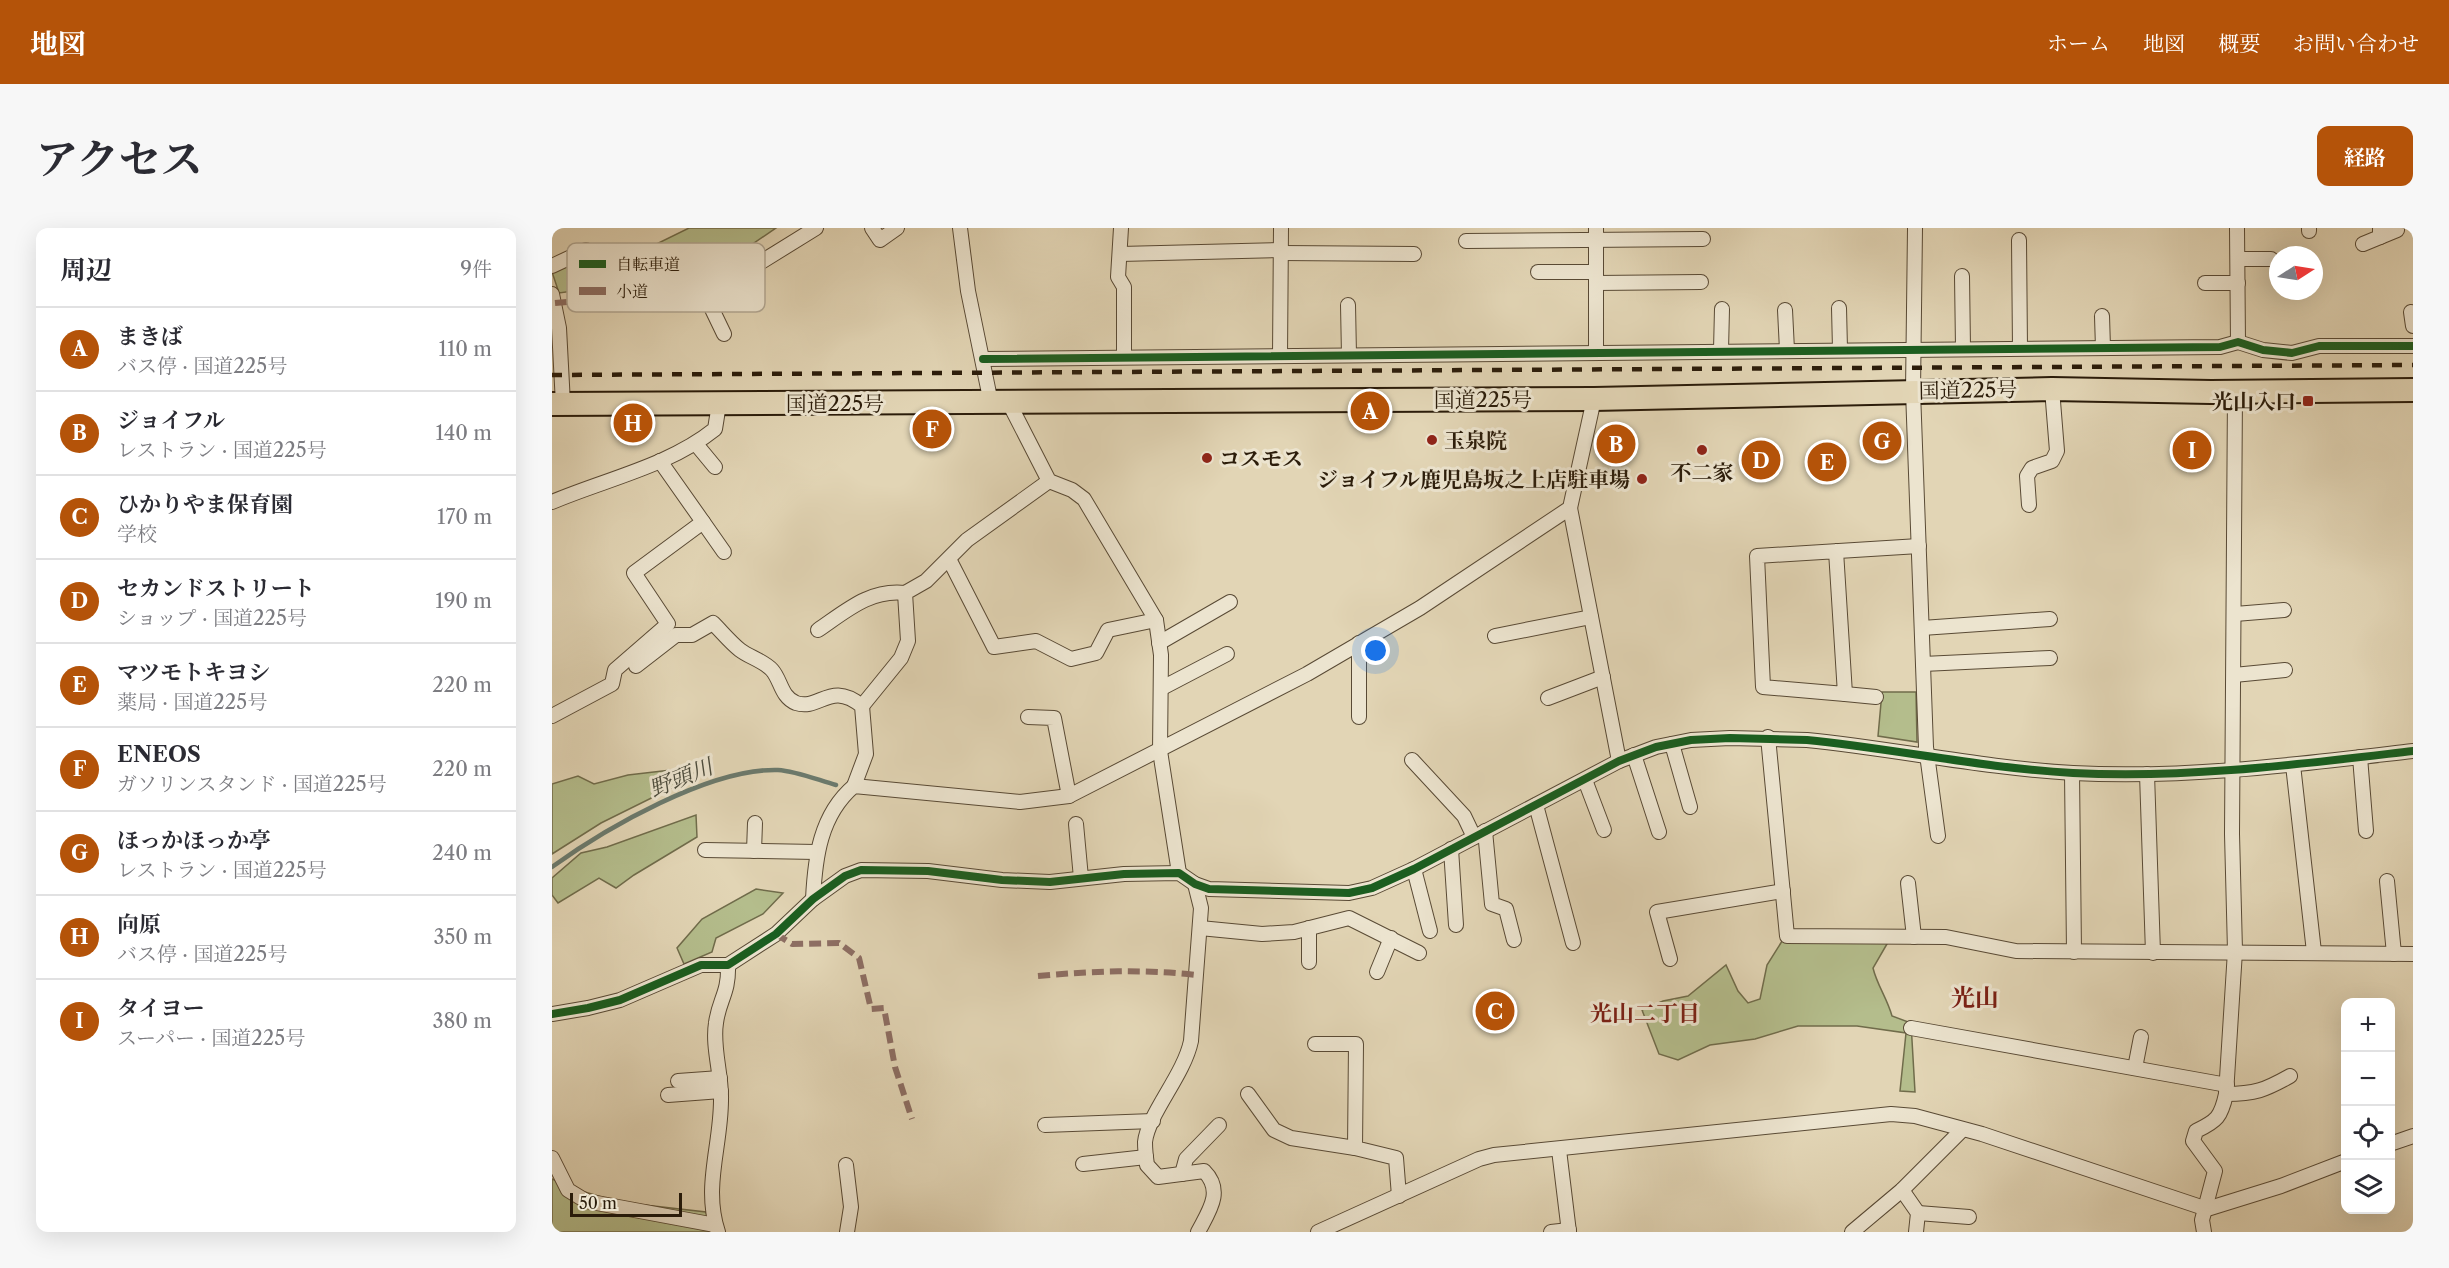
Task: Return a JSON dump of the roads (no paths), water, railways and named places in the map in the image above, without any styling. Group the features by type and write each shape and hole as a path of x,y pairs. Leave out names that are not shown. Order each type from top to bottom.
{"highway":[{"name":"国道225号","path":"557,404 1594,399 1913,391 2413,390"}],"street":[{"path":"765,260 816,228"},
{"path":"872,228 880,240 897,228"},
{"path":"960,228 968,291 983,359 1000,403 1049,481 1072,490 1084,499 1156,620 1160,643 1160,751 1179,873"},
{"path":"1121,228 1118,277 1124,287 1124,357"},
{"path":"1280,355 1281,228"},
{"path":"1915,228 1913,391 1926,755 1938,836"},
{"path":"2237,228 2238,342"},
{"path":"2363,244 2380,232 2397,230"},
{"path":"1596,234 1596,352"},
{"path":"1466,241 1596,234 1703,239"},
{"path":"2019,240 2020,348"},
{"path":"1120,254 1282,252 1414,254"},
{"path":"552,266 567,259"},
{"path":"2238,259 2269,259"},
{"path":"1538,272 1701,282"},
{"path":"1962,276 1963,348"},
{"path":"2205,283 2238,283"},
{"path":"552,294 556,328 557,404"},
{"path":"1348,305 1349,355"},
{"path":"1722,309 1722,350"},
{"path":"1839,309 1840,349"},
{"path":"1785,310 1787,350"},
{"path":"713,312 724,334"},
{"path":"2411,312 2413,326"},
{"path":"2102,316 2103,348"},
{"path":"983,359 1914,348 2220,347 2238,342 2263,350 2292,352 2319,346 2413,346"},
{"path":"2029,506 2027,476 2032,468 2052,461 2057,451 2052,390"},
{"path":"2204,1232 2202,1220 2207,1209 2215,1171 2193,1141 2196,1131 2211,1123 2222,1113 2226,1089 2235,951 2232,834 2235,392"},
{"path":"1594,399 1570,508 1619,761"},
{"path":"552,502 660,461 696,444 715,429 719,404"},
{"path":"696,444 715,467"},
{"path":"660,461 724,552"},
{"path":"818,630 868,597 892,591 905,593 926,581 967,540 1049,481"},
{"path":"854,786 1020,802 1068,796 1307,675 1420,608 1570,508"},
{"path":"552,716 612,684 615,670 668,624 634,573 703,522"},
{"path":"1876,697 1763,687 1757,556 1919,546"},
{"path":"1836,551 1845,694"},
{"path":"949,559 994,647 1036,641 1071,659 1096,653 1108,630 1156,620"},
{"path":"813,899 816,852 825,827 845,793 854,786 866,754 861,723 862,706 901,658 908,641 905,593"},
{"path":"1160,643 1230,602"},
{"path":"2235,614 2284,610"},
{"path":"1496,636 1591,617"},
{"path":"1922,628 2050,618"},
{"path":"636,666 676,635 692,635 713,623 738,649 772,669 779,685 790,700 799,704 836,694 850,696 862,706"},
{"path":"1359,644 1359,717"},
{"path":"1161,687 1227,654"},
{"path":"1923,664 2050,657"},
{"path":"2234,675 2286,670"},
{"path":"1548,698 1603,677"},
{"path":"1028,717 1054,718 1068,796"},
{"path":"1768,737 1787,936 1946,937 2016,951 2228,955 2235,951 2413,954"},
{"path":"552,1014 620,1000 701,965 728,965 776,934 813,899 845,876 861,870 928,871 1002,880 1050,882 1081,878 1179,873 1195,884 1209,889 1349,893 1372,888 1414,869 1619,761 1691,740 1768,737 2072,773 2146,774 2234,770 2413,755"},
{"path":"1672,744 1690,807"},
{"path":"1634,755 1659,832"},
{"path":"2360,758 2366,831"},
{"path":"1412,760 1479,834 1492,904 1506,909 1514,940"},
{"path":"2294,765 2314,952"},
{"path":"2072,773 2074,952"},
{"path":"2146,774 2152,953"},
{"path":"1585,780 1604,830"},
{"path":"1536,805 1573,944"},
{"path":"754,851 755,823"},
{"path":"1076,824 1081,878"},
{"path":"1451,849 1456,925"},
{"path":"705,850 816,852"},
{"path":"1414,869 1430,931"},
{"path":"2387,881 2394,954"},
{"path":"1195,884 1201,908 1191,1041 1187,1060 1153,1121 1145,1141 1146,1157 1151,1172 1158,1177 1204,1171 1212,1179 1215,1190 1213,1201 1198,1232"},
{"path":"1908,884 1914,937"},
{"path":"1670,958 1657,912 1783,891"},
{"path":"1200,928 1262,934 1309,928 1349,918 1419,953"},
{"path":"1309,928 1309,962"},
{"path":"1377,972 1391,938"},
{"path":"552,1158 568,1190 586,1201 717,1228 710,1189 720,1084 716,1022 729,986 728,965"},
{"path":"1911,1028 2135,1068 2252,1094 2267,1089 2290,1076"},
{"path":"2135,1068 2141,1037"},
{"path":"1315,1044 1356,1044 1355,1148"},
{"path":"678,1081 720,1084"},
{"path":"668,1095 720,1084"},
{"path":"1248,1094 1274,1130 1291,1138 1355,1148 1396,1158 1398,1196"},
{"path":"1318,1232 1335,1228 1479,1159 1891,1114 1915,1116 1962,1130 2207,1209 2282,1186 2341,1163"},
{"path":"1045,1125 1153,1121"},
{"path":"1182,1174 1186,1159 1219,1125"},
{"path":"1852,1232 1902,1190 1962,1130"},
{"path":"2395,1143 2413,1136"},
{"path":"1551,1232 1569,1231 1559,1150"},
{"path":"1083,1164 1146,1157"},
{"path":"846,1165 851,1207 847,1232"},
{"path":"1902,1190 1918,1213 1916,1232"},
{"path":"1918,1213 1969,1217"}],"waterway":[{"name":"野頭川","path":"552,867 629,819 660,803 722,779 751,772 778,770 836,785"}],"railway":[{"path":"552,375 2413,365"}],"place":[{"name":"光山入口","path":"2308,401"},
{"name":"まきば","path":"1370,411"},
{"name":"向原","path":"633,423"},
{"name":"ENEOS","path":"932,429"},
{"name":"玉泉院","path":"1432,440"},
{"name":"ほっかほっか亭","path":"1882,441"},
{"name":"ジョイフル","path":"1616,444"},
{"name":"不二家","path":"1702,450"},
{"name":"タイヨー","path":"2192,450"},
{"name":"コスモス","path":"1207,458"},
{"name":"セカンドストリート","path":"1761,460"},
{"name":"マツモトキヨシ","path":"1827,462"},
{"name":"ジョイフル鹿児島坂之上店駐車場","path":"1642,479"},
{"name":"ひかりやま保育園","path":"1495,1011"}],"district":[{"name":"光山","path":"1975,997"},
{"name":"光山二丁目","path":"1645,1013"}]}
